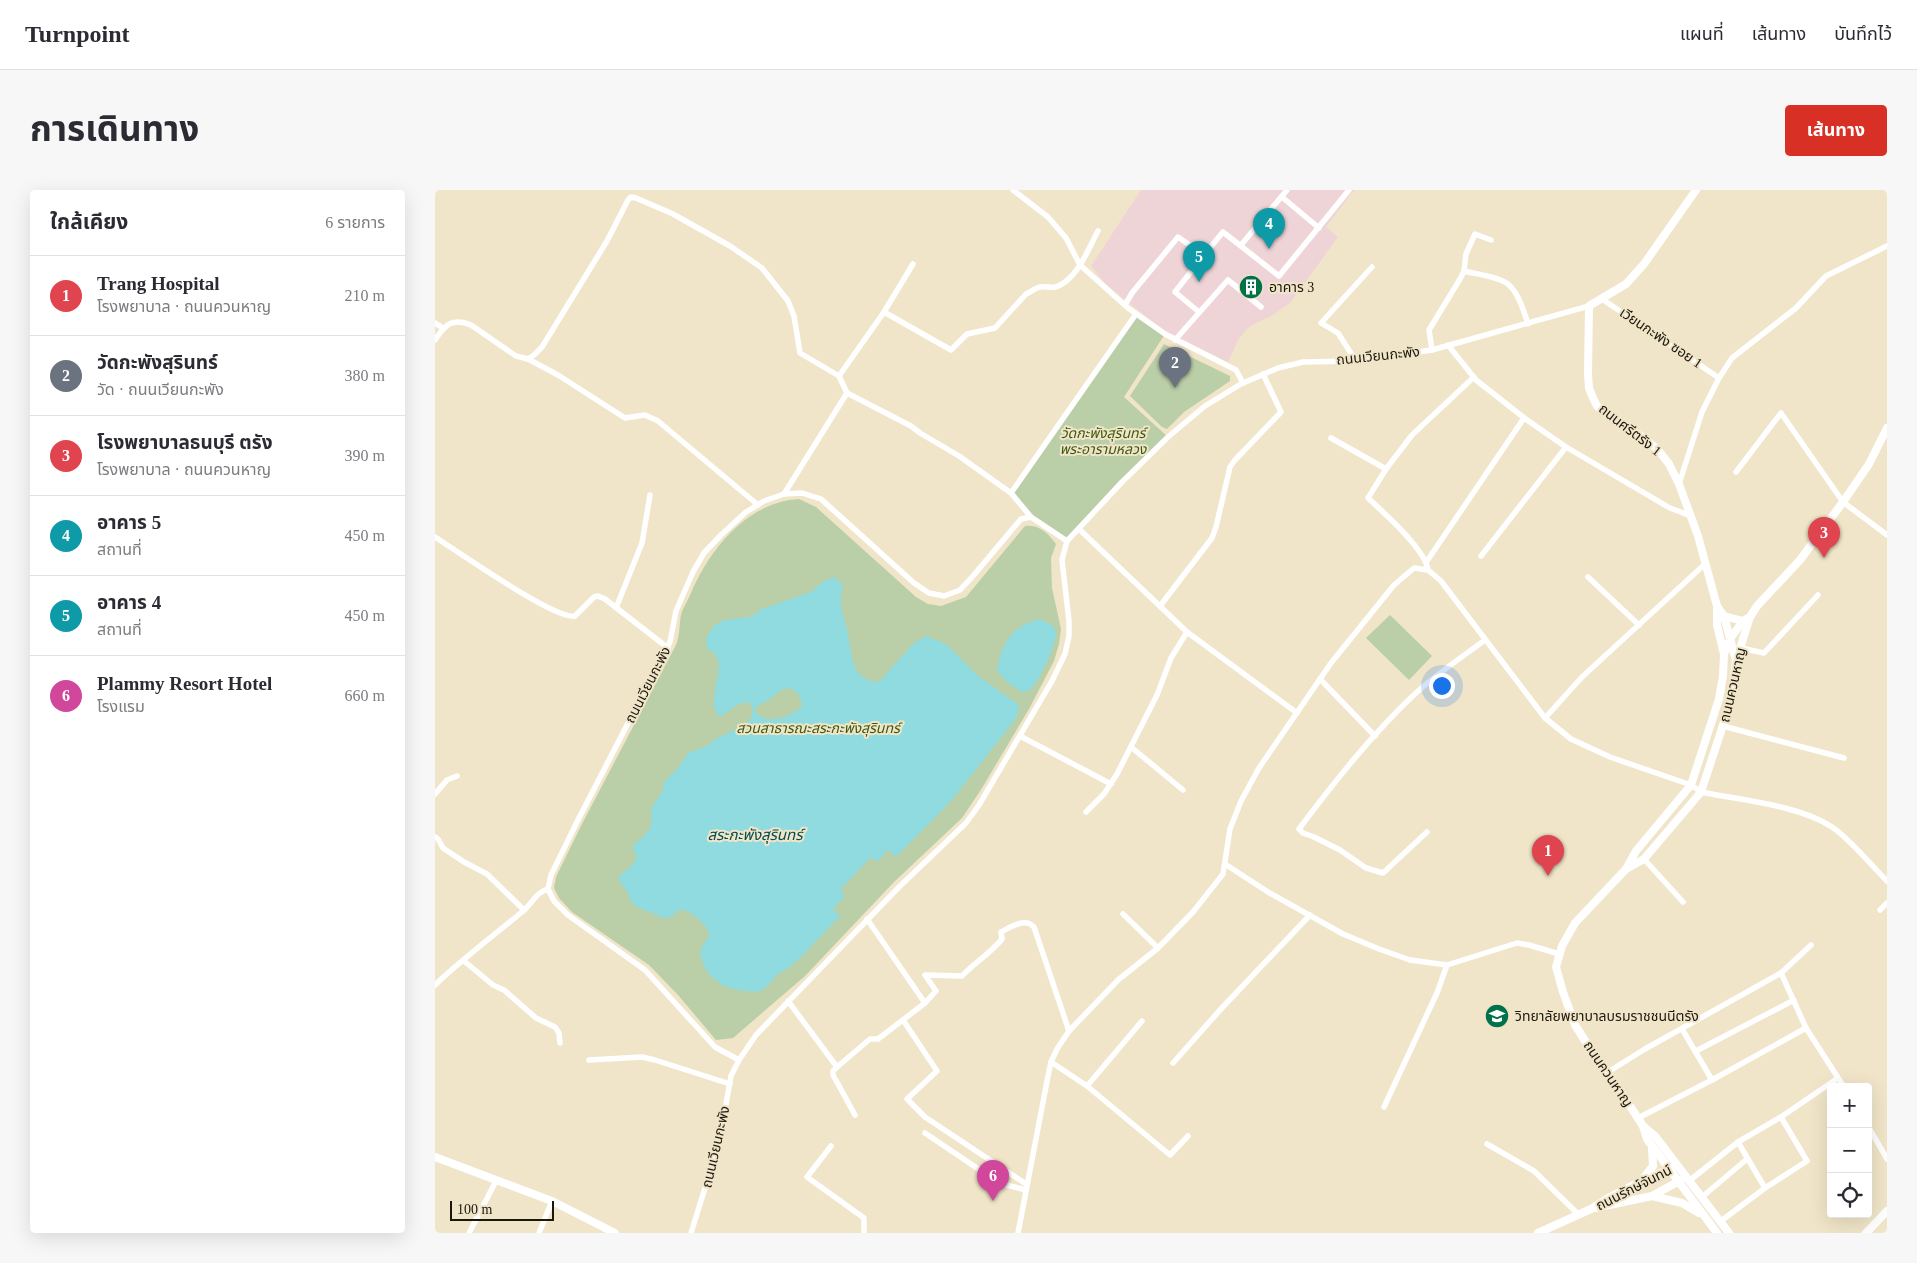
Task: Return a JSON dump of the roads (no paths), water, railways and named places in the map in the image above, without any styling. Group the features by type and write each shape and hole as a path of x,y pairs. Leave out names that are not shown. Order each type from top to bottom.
{"main road":[{"name":"ถนนเวียนกะพัง","path":"1589,306 1626,284 1645,264 1696,190"},
{"name":"ถนนศรีตรัง 1","path":"1589,306 1589,388 1597,406 1607,415 1644,438 1658,450 1669,464 1691,516 1705,564 1717,606 1717,625 1724,654"},
{"name":"ถนนควนหาญ","path":"1679,1182 1652,1147 1638,1118 1575,1025 1563,992 1557,967 1559,954 1575,923 1626,869 1635,851 1691,785 1719,699 1724,654 1730,639 1757,606 1800,560 1869,464 1887,428"},
{"name":"ถนนศรีตรัง 1","path":"1717,606 1724,616 1736,661"},
{"path":"1724,616 1746,619"},
{"name":"ถนนควนหาญ","path":"1626,869 1644,859 1701,792 1730,704 1736,661 1741,648 1746,619"},
{"name":"ถนนควนหาญ","path":"1643,1126 1655,1136 1687,1179"},
{"path":"1641,1181 1653,1166 1652,1147"},
{"path":"435,1157 552,1202 615,1233"},
{"name":"ถนนรักษ์จันทน์","path":"1591,1209 1610,1196 1677,1166"},
{"name":"ถนนรักษ์จันทน์","path":"1591,1209 1653,1196 1687,1179 1729,1233"},
{"name":"ถนนรักษ์จันทน์","path":"1679,1182 1717,1233"},
{"path":"1653,1196 1682,1203 1695,1209 1708,1221"},
{"path":"1538,1233 1591,1209"},
{"path":"1866,1233 1887,1211"}],"street":[{"path":"1013,190 1058,228 1066,238 1080,265 1125,305 1175,340 1236,370 1243,383"},
{"path":"1241,245 1287,190"},
{"path":"1199,312 1175,292 1223,232 1279,276 1349,190"},
{"path":"528,359 534,356 542,346 607,242 631,197 673,214 730,246 761,268 788,301 795,316 799,353 839,376 847,393 911,426 959,456 1011,493 1031,517 1067,541"},
{"path":"1282,197 1319,228"},
{"path":"884,312 951,350 967,334 995,328 1026,294 1041,287 1054,288 1065,282 1080,265 1098,231"},
{"path":"1433,350 1429,330 1446,304 1463,271 1466,254 1475,234 1491,240"},
{"path":"1125,305 1132,293 1178,237 1204,255"},
{"path":"1679,484 1703,412 1719,378 1732,358 1796,308 1826,276 1887,246"},
{"path":"839,376 884,312 913,264"},
{"path":"1356,361 1338,333 1321,323 1372,268"},
{"path":"1463,271 1497,279 1509,284 1524,311 1528,324"},
{"path":"1175,340 1227,280 1261,307"},
{"name":"เวียนกะพัง ซอย 1","path":"1602,299 1719,378"},
{"name":"ถนนเวียนกะพัง","path":"694,1232 719,1143 730,1084 739,1060 756,1035 788,1001 867,919 967,823 993,783 1052,681 1065,654 1069,636 1069,621 1061,560 1067,541 1122,482 1168,437 1205,406 1243,383 1278,368 1303,362 1356,361 1433,350 1589,306"},
{"path":"1011,493 1136,314"},
{"path":"435,322 443,328"},
{"path":"435,340 443,328 449,324 462,322 471,325 516,356 528,359 558,375 625,418 645,415 658,421 758,504"},
{"path":"1448,345 1474,377 1524,418 1566,447 1670,508 1691,516"},
{"path":"1160,606 1212,538 1230,467 1281,412 1263,374"},
{"path":"1428,570 1427,561 1399,528 1368,498 1386,469 1412,435 1474,377"},
{"path":"784,494 847,393"},
{"path":"1736,472 1781,413 1843,502 1887,535"},
{"path":"1427,561 1524,418"},
{"path":"1331,438 1386,469"},
{"path":"1481,556 1566,447"},
{"name":"ถนนเวียนกะพัง","path":"548,889 551,875 578,820 668,648 673,633 676,611 693,572 704,553 746,512 758,504 784,494 802,493 821,499 914,583 929,594 944,596 960,590 1021,519 1031,517"},
{"path":"616,608 642,543 650,495"},
{"path":"1079,529 1187,632 1297,713"},
{"path":"435,536 542,605 568,616 575,616 594,597 598,596 668,648"},
{"path":"1545,718 1582,677 1705,564"},
{"path":"1018,1233 1051,1062 1057,1049 1069,1032 1119,980 1158,948 1193,912 1223,874 1230,829 1241,801 1259,768 1320,679 1394,585 1414,568 1428,570 1441,581 1545,718 1571,739 1602,754 1691,785 1701,792 1782,808 1814,818 1833,827 1887,881"},
{"path":"1588,577 1639,625"},
{"path":"1741,648 1764,653 1818,595"},
{"path":"1086,812 1111,784 1157,694 1171,658 1187,632"},
{"path":"1427,832 1383,872 1366,868 1340,850 1303,833 1299,829 1343,771 1418,691 1485,640"},
{"path":"1320,679 1375,736"},
{"path":"1723,726 1844,758"},
{"path":"1020,736 1111,784"},
{"path":"1131,747 1183,790"},
{"path":"435,794 447,780 457,776"},
{"path":"435,836 439,839 443,848 487,874 524,910"},
{"path":"1644,859 1683,902"},
{"path":"1225,864 1268,892 1343,934 1410,960 1447,965 1517,943 1559,954"},
{"path":"436,984 494,933 524,910 541,891 548,889 554,901 568,915 645,970 715,1047 739,1060"},
{"path":"1880,910 1887,904"},
{"path":"1123,914 1158,948"},
{"path":"1173,1063 1219,1010 1309,915"},
{"path":"867,919 925,1003"},
{"path":"855,1115 833,1075 833,1071 871,1039 878,1038 925,1003 936,991 925,975 962,976 996,947 1002,939 1001,932 1025,921 1030,922 1034,927 1069,1032"},
{"path":"1608,1072 1781,973 1811,945"},
{"path":"464,961 493,985 504,990 537,1018 555,1027 559,1033 560,1043"},
{"path":"1384,1107 1437,993 1447,965"},
{"path":"1781,973 1806,1028 1841,1083"},
{"path":"1696,1051 1794,1000"},
{"path":"788,1001 837,1067"},
{"path":"903,1020 937,1071 907,1099 925,1117 1026,1187"},
{"path":"1087,1086 1142,1021"},
{"path":"1638,1118 1806,1028"},
{"path":"1682,1029 1712,1080"},
{"path":"589,1060 642,1057 730,1084"},
{"path":"1051,1062 1087,1086 1170,1155 1188,1136"},
{"path":"1687,1179 1738,1142 1781,1117 1838,1078"},
{"path":"1721,1221 1765,1188 1807,1162 1781,1117"},
{"path":"1869,1128 1887,1159"},
{"path":"925,1133 999,1183 1026,1187"},
{"path":"1738,1142 1765,1188"},
{"path":"1487,1144 1534,1171 1578,1214"},
{"path":"831,1146 807,1176 864,1218 864,1233"},
{"path":"1702,1197 1747,1159"},
{"path":"469,1233 496,1181"},
{"path":"539,1233 552,1202"}],"water":[{"name":"สระกะพังสุรินทร์","path":"834,577 842,584 841,601 852,658 858,672 863,677 870,681 879,682 914,643 926,636 946,644 979,677 1018,704 1019,711 1014,721 951,801 896,857 888,850 877,862 871,857 840,890 845,896 833,909 840,916 802,956 778,974 759,992 736,990 724,986 706,970 701,957 701,948 710,934 702,922 694,915 681,909 671,917 664,918 639,908 631,902 627,891 618,879 632,865 637,856 633,850 633,845 651,827 651,809 662,792 664,782 679,767 688,753 709,745 717,738 743,726 751,719 753,708 749,702 738,704 720,717 716,711 714,695 719,670 718,662 715,655 707,648 706,638 714,626 724,620 750,617 762,609 811,592 824,581","holes":["789,688 799,695 802,706 781,718 769,719 758,715 755,710 757,706 781,690"]},
{"path":"1038,619 1054,627 1055,638 1038,680 1030,690 1022,692 1008,682 997,669 1002,651 1009,637 1021,627"}],"place":[{"name":"อาคาร 5","path":"1269,249"},
{"name":"อาคาร 4","path":"1199,282"},
{"name":"อาคาร 3","path":"1251,287"},
{"name":"วัดกะพังสุรินทร์","path":"1175,388"},
{"name":"โรงพยาบาลธนบุรี ตรัง","path":"1824,558"},
{"name":"Trang Hospital","path":"1548,876"},
{"name":"วิทยาลัยพยาบาลบรมราชชนนีตรัง","path":"1497,1016"},
{"name":"Plammy Resort Hotel","path":"993,1201"}],"park label":[{"name":"วัดกะพังสุรินทร์ พระอารามหลวง","path":"1103,442"},
{"name":"สวนสาธารณะสระกะพังสุรินทร์","path":"818,728"}]}
